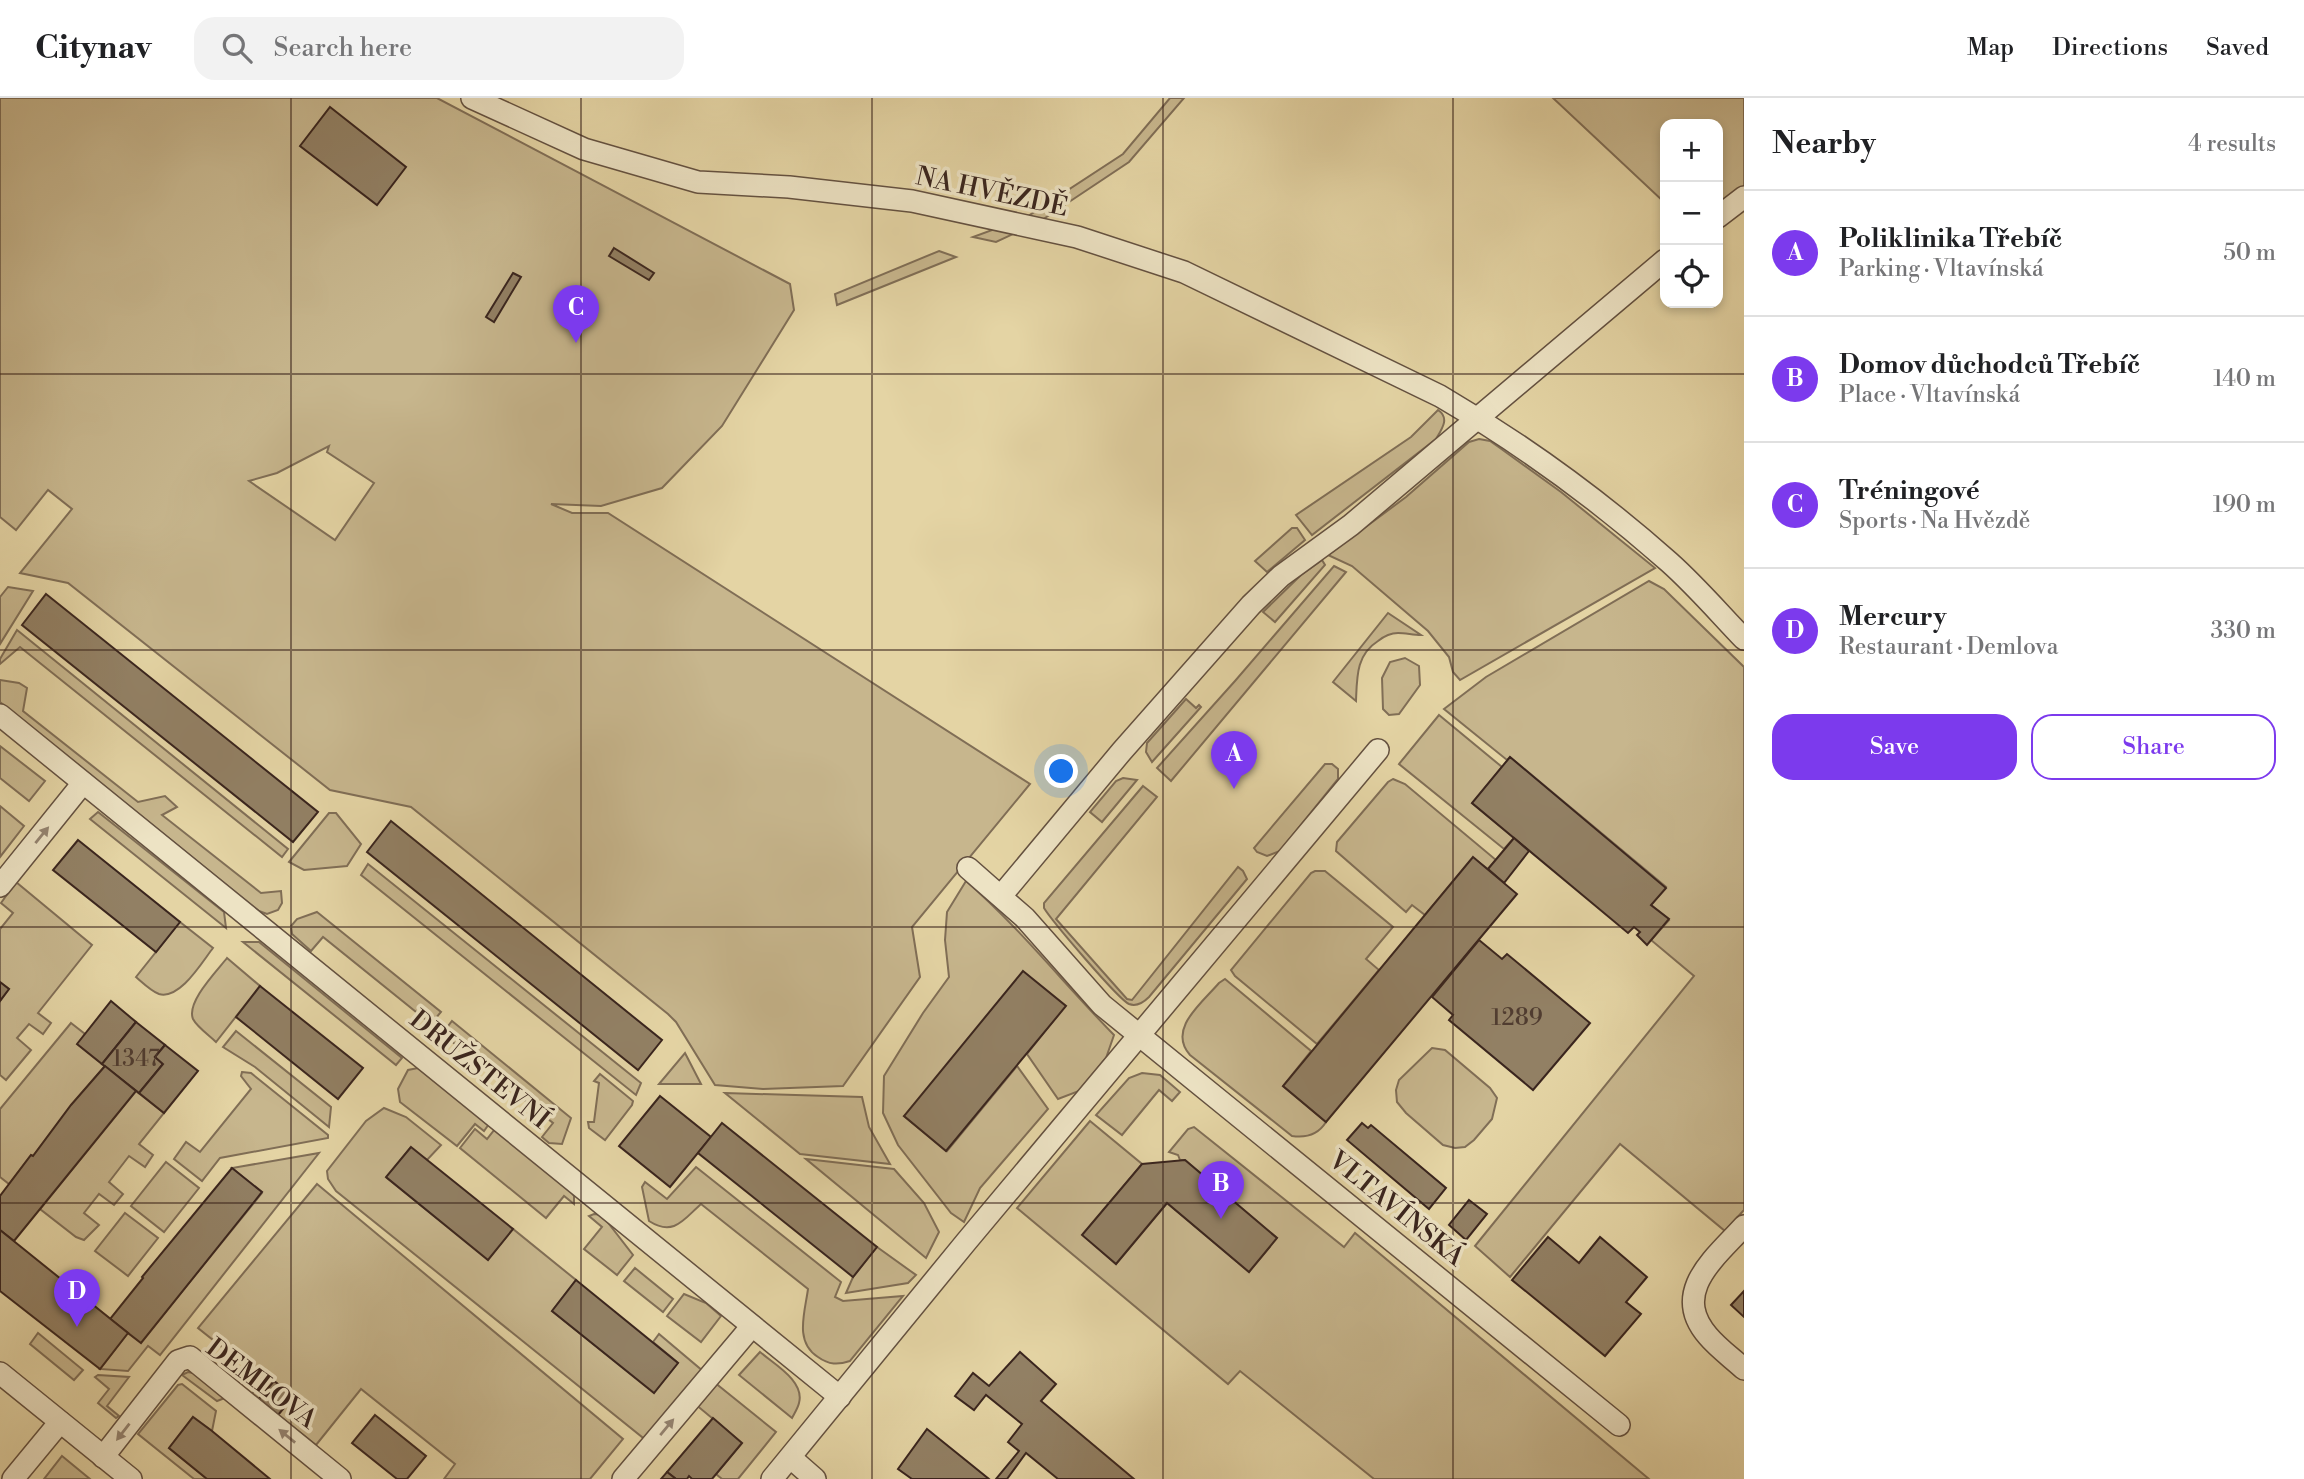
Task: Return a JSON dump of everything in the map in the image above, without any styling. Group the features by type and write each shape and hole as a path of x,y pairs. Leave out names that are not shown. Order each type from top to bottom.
{"street":[{"name":"NA HVĚZDĚ","path":"472,98 584,149 698,182 789,187 912,201 1077,237 1184,272 1440,396 1478,418 1562,475 1671,563 1744,639"},
{"path":"1723,214 1741,203"},
{"path":"1001,896 1122,751 1251,605 1281,576 1351,525 1660,264"},
{"name":"DRUŽSTEVNÍ","path":"0,715 840,1397"},
{"path":"772,1479 1378,750"},
{"path":"0,886 83,783"},
{"name":"VLTAVÍNSKÁ","path":"968,868 1025,918 1102,1005 1619,1424"},
{"path":"1744,1226 1702,1272 1693,1292 1693,1312 1707,1335 1744,1369"},
{"path":"622,1479 752,1326"},
{"name":"DEMLOVA","path":"103,1457 178,1361 190,1357 340,1479"},
{"path":"0,1373 131,1479"},
{"path":"13,1479 60,1422"},
{"path":"791,1458 815,1479"}],"shaded area":[{"path":"0,98 437,98 790,284 794,310 722,426 662,488 601,506 551,504 572,513 608,513 1030,784 912,927 920,977 843,1086 763,1089 715,1085 676,1022 668,1014 411,807 330,790 68,583 20,573 72,509 48,490 16,530 0,517","holes":["329,446 327,452 374,483 335,540 249,481 277,473"]},
{"path":"1170,98 1184,98 1129,162 1039,222 996,242 973,237 1025,218 1123,154"},
{"path":"1553,98 1744,98 1744,210 1723,216 1723,119 1660,119 1660,198"},
{"path":"939,251 956,257 837,305 835,294"},
{"path":"1438,410 1444,420 1436,439 1312,535 1296,515 1411,437"},
{"path":"1479,439 1490,441 1561,492 1655,568 1460,680 1453,672 1449,657 1428,631 1352,566 1328,555 1406,497 1469,442"},
{"path":"1292,528 1297,528 1305,540 1267,572 1255,561"},
{"path":"1322,560 1325,565 1275,622 1263,612 1301,575"},
{"path":"1334,566 1346,572 1171,781 1157,768"},
{"path":"1649,581 1664,589 1744,667 1744,1210 1725,1231 1620,1144 1510,1277 1475,1246 1694,976 1651,940 1669,920 1651,905 1666,887 1510,757 1507,760 1444,709 1486,677"},
{"path":"8,587 33,591 0,644 0,597"},
{"path":"1388,613 1421,635 1393,634 1382,638 1365,653 1359,667 1356,701 1333,682"},
{"path":"17,630 288,849 282,857 20,647 0,664 0,659"},
{"path":"1405,658 1419,666 1420,685 1399,714 1389,715 1383,709 1382,678 1390,662"},
{"path":"0,680 19,683 27,688 23,711 138,802 165,796 177,807 162,815 261,893 281,891 282,903 278,910 267,914 259,911 0,702"},
{"path":"1186,699 1196,708 1199,705 1201,707 1152,762 1146,752 1147,743"},
{"path":"1439,715 1502,767 1472,803 1514,838 1504,849 1399,764"},
{"path":"0,746 45,781 29,801 0,778"},
{"path":"1325,764 1332,764 1338,769 1338,779 1280,851 1267,856 1257,852 1254,848"},
{"path":"1123,778 1137,780 1102,822 1090,812 1116,781"},
{"path":"1393,779 1405,784 1496,860 1488,869 1473,858 1425,915 1412,905 1406,912 1336,851 1337,842"},
{"path":"1143,786 1157,797 1056,919 1127,999 1132,1000 1238,867 1247,879 1149,997 1140,1004 1132,1005 1112,989 1085,959 1049,916 1044,903"},
{"path":"0,806 24,826 0,857"},
{"path":"98,812 224,912 226,928 90,819"},
{"path":"329,813 336,813 361,844 347,866 304,870 289,862"},
{"path":"368,864 641,1083 636,1095 361,875"},
{"path":"1315,871 1325,871 1393,927 1366,959 1379,970 1317,1044 1231,970"},
{"path":"966,881 1023,937 1114,1035 1106,1058 1079,1091 1058,1099 1027,1054 1065,1006 904,1116 947,1151 1017,1066 1048,1109 980,1188 964,1222 951,1213 898,1145 883,1113 884,1076 949,977 945,940 947,912"},
{"path":"16,882 92,945 38,1013 51,1023 43,1034 29,1024 17,1038 31,1050 6,1080 0,1075 0,1001 9,989 0,982 0,929 13,913 1,903"},
{"path":"317,912 441,1012 423,1033 419,1030 426,1020 323,937 311,951 292,934 291,926 297,919"},
{"path":"180,922 213,948 182,986 167,994 159,994 136,977"},
{"path":"243,942 259,942 402,1058 396,1065"},
{"path":"227,958 260,986 216,1042 195,1022 192,1012 198,996"},
{"path":"1225,979 1311,1051 1283,1086 1326,1122 1315,1133 1292,1136 1190,1055 1184,1045 1182,1036 1190,1017"},
{"path":"452,1021 571,1118 562,1144 549,1143 542,1137 553,1123 450,1040 442,1048 435,1043"},
{"path":"71,1023 85,1034 78,1044 105,1066 9,1184 0,1177 0,1109"},
{"path":"236,1031 331,1107 329,1127 255,1067 223,1047"},
{"path":"1432,1048 1445,1050 1490,1088 1497,1098 1492,1119 1465,1147 1443,1145 1397,1102 1399,1080"},
{"path":"685,1053 701,1084 659,1084"},
{"path":"418,1068 489,1124 484,1131 475,1124 457,1146 400,1102 398,1089 408,1070"},
{"path":"242,1072 251,1073 328,1135 328,1138 220,1158 202,1181 174,1159 186,1142 200,1152 251,1089 241,1076"},
{"path":"1142,1073 1160,1075 1180,1092 1172,1101 1159,1090 1122,1135 1096,1115 1129,1078"},
{"path":"600,1074 633,1101 605,1140 589,1128 588,1122 594,1122 599,1083 594,1081"},
{"path":"136,1091 164,1113 139,1144 153,1155 145,1167 129,1156 109,1182 123,1194 114,1205 99,1194 84,1213 99,1225 84,1240 76,1237 40,1209"},
{"path":"725,1093 862,1097 869,1127 890,1164 800,1154"},
{"path":"384,1108 406,1117 441,1145 427,1160 410,1148 387,1178 488,1259 513,1229 576,1280 552,1311 654,1392 678,1363 653,1342 659,1334 704,1372 647,1441 336,1191 328,1179 327,1171 366,1121"},
{"path":"1090,1121 1142,1164 1083,1235 1116,1264 1167,1203 1249,1272 1277,1238 1185,1160 1180,1160 1178,1155 1169,1152 1188,1129 1194,1127 1344,1247 1355,1233 1649,1479 1374,1479 1240,1371 1228,1384 1017,1208"},
{"path":"475,1129 487,1139 495,1129 569,1189 574,1196 574,1204 564,1196 546,1218 460,1148"},
{"path":"319,1153 160,1355 148,1346 128,1371 100,1369 128,1333 141,1342 262,1193 232,1168"},
{"path":"806,1159 894,1169 924,1203 939,1232 926,1258"},
{"path":"166,1162 199,1188 164,1232 131,1206"},
{"path":"696,1167 841,1282 835,1297 843,1301 903,1296 850,1361 830,1363 811,1351 803,1335 808,1289 701,1204 672,1227 649,1221 642,1187 645,1182 667,1199"},
{"path":"317,1184 623,1439 590,1479 444,1479 455,1464 361,1389 316,1445 278,1415 293,1396 274,1381 259,1399 252,1394 262,1379 198,1328"},
{"path":"125,1213 158,1238 128,1276 95,1251"},
{"path":"602,1215 633,1255 617,1275 584,1249 602,1227 589,1216"},
{"path":"877,1247 916,1275 908,1283 846,1293 853,1277"},
{"path":"635,1268 673,1299 663,1312 624,1281"},
{"path":"684,1294 706,1303 721,1316 701,1342 667,1316"},
{"path":"38,1333 83,1370 74,1380 30,1344"},
{"path":"760,1352 787,1374 797,1387 799,1403 792,1418 739,1375"},
{"path":"188,1372 202,1375 230,1396 217,1401 182,1375"},
{"path":"95,1377 129,1377 107,1406 119,1416 116,1418 98,1403 109,1389"},
{"path":"714,1382 776,1432 738,1479 722,1479 716,1474 742,1443 695,1404"},
{"path":"182,1384 216,1411 212,1431 193,1417 169,1448 207,1479 194,1479 138,1434 178,1385"},
{"path":"62,1456 90,1479 44,1479"}],"building":[{"path":"330,107 406,167 377,205 300,146"},
{"path":"614,248 654,273 649,280 609,256"},
{"path":"513,273 521,277 494,322 486,317"},
{"path":"46,594 318,812 293,842 22,625"},
{"path":"1510,757 1666,888 1651,905 1669,919 1647,945 1637,935 1640,932 1634,927 1628,933 1472,803"},
{"path":"391,821 662,1040 638,1070 367,852"},
{"path":"1514,838 1529,851 1504,883 1488,869"},
{"path":"78,840 180,922 156,952 53,870"},
{"path":"1473,857 1517,894 1326,1122 1283,1086"},
{"path":"1479,940 1502,959 1507,954 1590,1023 1533,1090 1449,1020 1453,1015 1432,997"},
{"path":"1023,971 1066,1006 946,1151 904,1116"},
{"path":"0,982 9,989 0,1001"},
{"path":"260,986 363,1068 338,1099 236,1017"},
{"path":"111,1001 136,1022 102,1064 77,1044"},
{"path":"136,1022 165,1045 155,1057 163,1064 139,1093 102,1064"},
{"path":"165,1045 198,1071 164,1113 139,1093 163,1064 155,1057"},
{"path":"105,1066 136,1091 14,1241 0,1230 0,1196"},
{"path":"660,1096 711,1137 670,1187 619,1146"},
{"path":"722,1123 877,1247 853,1277 698,1153"},
{"path":"1362,1123 1368,1128 1371,1125 1446,1188 1429,1209 1347,1140"},
{"path":"411,1147 513,1229 488,1260 386,1177"},
{"path":"1185,1160 1277,1238 1249,1272 1167,1203 1116,1264 1082,1235 1142,1164"},
{"path":"232,1168 262,1192 141,1343 110,1319"},
{"path":"1469,1200 1487,1214 1466,1240 1449,1225"},
{"path":"0,1230 128,1333 100,1369 0,1291"},
{"path":"1548,1237 1579,1263 1600,1237 1647,1277 1626,1302 1641,1314 1605,1356 1512,1280"},
{"path":"576,1280 678,1363 654,1393 552,1311"},
{"path":"1744,1291 1744,1317 1731,1305"},
{"path":"1020,1352 1056,1384 1041,1401 1134,1479 1058,1479 1026,1453 1007,1479 996,1479 1019,1451 1008,1442 1022,1424 986,1395 974,1410 955,1396 973,1373 989,1386"},
{"path":"274,1381 294,1396 278,1415 259,1399"},
{"path":"375,1415 426,1456 407,1479 397,1479 352,1443"},
{"path":"193,1417 270,1479 207,1479 169,1448"},
{"path":"713,1418 742,1443 712,1479 692,1479 689,1476 687,1479 676,1479 667,1472"},
{"path":"927,1429 989,1479 912,1479 898,1469"},
{"path":"667,1472 676,1479 661,1479"}],"place":[{"name":"Tréningové","path":"576,343"},
{"name":"Poliklinika Třebíč","path":"1234,789"},
{"name":"Domov důchodců Třebíč","path":"1221,1219"},
{"name":"Mercury","path":"77,1327"}]}
